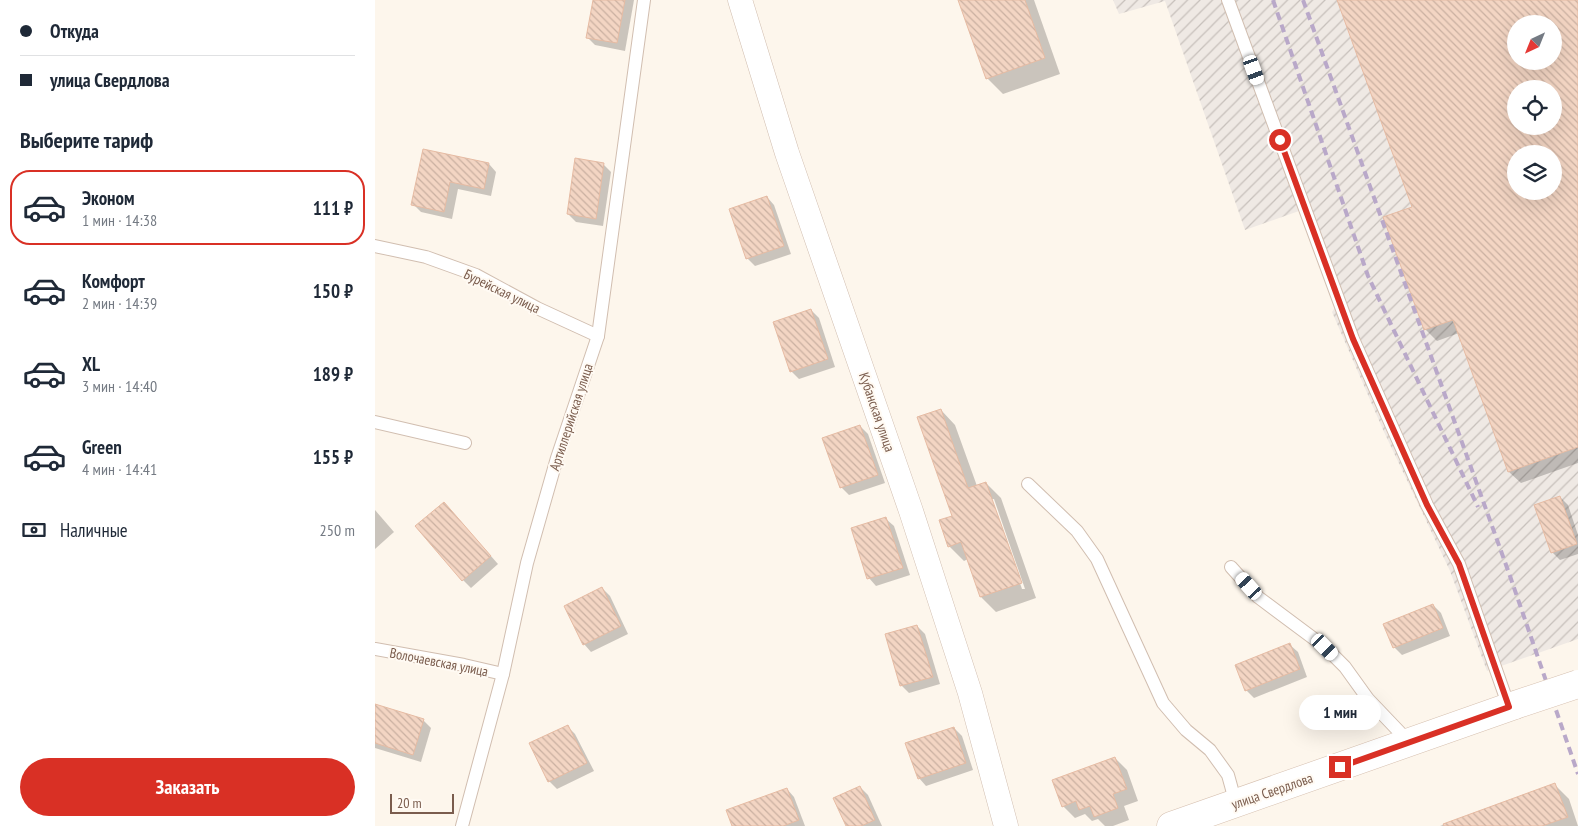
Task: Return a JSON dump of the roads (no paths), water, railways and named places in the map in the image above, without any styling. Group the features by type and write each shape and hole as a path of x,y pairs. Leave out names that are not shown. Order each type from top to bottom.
{"main road":[{"name":"улица Свердлова","path":"1171,826 1578,684"}],"street":[{"name":"Кубанская улица","path":"740,0 787,153 911,511 970,693 1006,826"}],"lane":[{"name":"Артиллерийская улица","path":"461,826 503,674 527,563 562,441 598,336 644,0"},
{"path":"1228,0 1353,339 1427,505 1459,564 1512,706"},
{"name":"Бурейская улица","path":"375,246 426,257 476,275 537,308 598,336"},
{"path":"375,422 465,443"},
{"path":"1028,484 1077,531 1097,559 1163,702 1186,730 1210,750 1228,775 1236,804"},
{"path":"1231,566 1258,597 1325,647 1345,667 1368,699 1409,742"},
{"name":"Волочаевская улица","path":"375,650 464,665 503,674"}],"railway":[{"path":"1273,0 1368,276 1478,507"},
{"path":"1303,0 1510,576 1578,774"}]}
